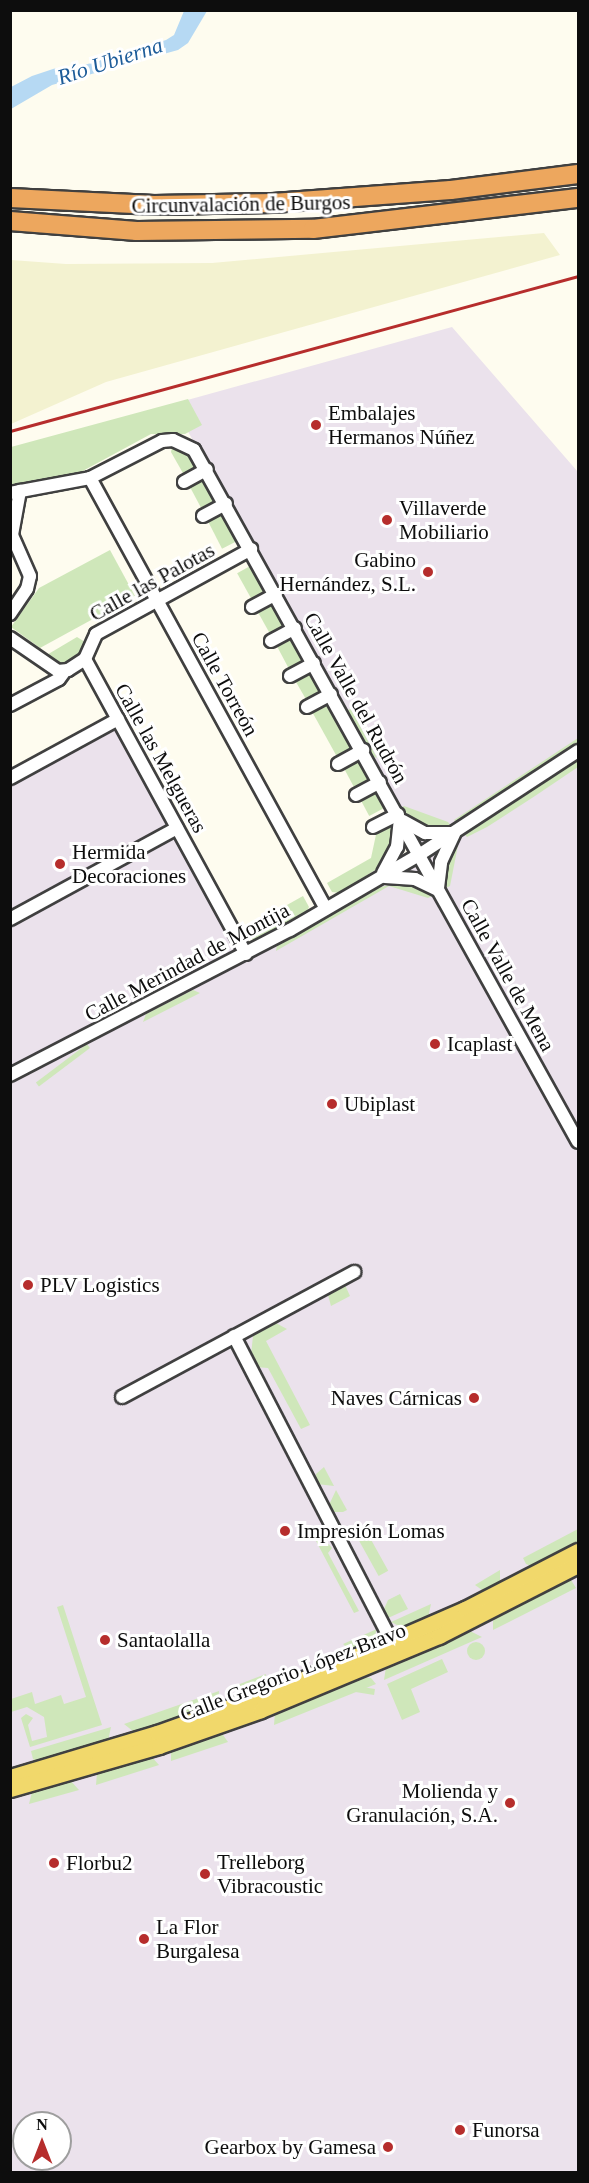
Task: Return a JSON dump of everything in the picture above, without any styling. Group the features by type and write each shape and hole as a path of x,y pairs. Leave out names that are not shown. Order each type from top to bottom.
{"highway":[{"name":"Circunvalación de Burgos","path":"10,198 154,205 284,203 451,190 579,174"},
{"name":"Circunvalación de Burgos","path":"14,221 137,231 313,229 579,198"}],"main road":[{"name":"Calle Gregorio López Bravo","path":"10,1777 231,1707 392,1642 579,1551"},
{"name":"Calle Gregorio López Bravo","path":"10,1789 159,1746 272,1706 439,1636 579,1565"}],"street":[{"name":"Calle Valle del Rudrón","path":"90,478 153,444 173,440 194,450 207,469 419,855"},
{"path":"184,482 207,469"},
{"path":"10,614 25,594 30,576 12,535 15,492 90,478"},
{"name":"Calle Torreón","path":"90,478 326,909"},
{"path":"203,516 226,504"},
{"name":"Calle las Palotas","path":"85,659 96,634 251,549"},
{"path":"252,607 276,594"},
{"path":"271,641 295,628"},
{"path":"10,638 49,667 64,672"},
{"path":"10,705 59,679 64,672 85,659"},
{"name":"Calle las Melgueras","path":"85,659 246,954"},
{"path":"290,676 314,663"},
{"path":"307,707 331,694"},
{"path":"10,778 118,719"},
{"path":"338,764 363,750"},
{"name":"Calle Merindad de Montija","path":"10,1075 246,954 326,909 419,855 579,751"},
{"path":"356,795 380,782"},
{"path":"399,816 425,833 454,833 441,862 438,890"},
{"path":"373,827 399,816"},
{"path":"380,878 397,847 399,816"},
{"path":"10,919 177,828"},
{"name":"Calle Valle de Mena","path":"419,855 579,1142"},
{"name":"Calle Valle de Mena","path":"380,878 404,876 438,890"},
{"path":"122,1397 354,1272"},
{"name":"Calle Gregorio López Bravo","path":"234,1336 392,1642"}],"shaded area":[{"path":"452,327 578,472 578,2172 11,2172 11,778 118,719 246,954 419,855 173,404"}],"green space":[{"path":"544,233 560,255 106,382 11,424 11,260 66,264 212,263"},
{"path":"188,399 202,425 185,434 151,434 79,473 11,487 11,447"},
{"path":"172,446 185,450 198,467 184,475 171,452"},
{"path":"205,479 217,502 202,510 190,487"},
{"path":"224,513 238,541 222,549 208,521"},
{"path":"110,550 135,596 40,648 11,627 39,588"},
{"path":"252,565 267,592 252,600 237,573"},
{"path":"274,604 286,626 270,635 258,613"},
{"path":"77,637 85,642 76,659 58,666 45,656"},
{"path":"293,638 305,661 289,669 277,646"},
{"path":"311,672 323,693 307,702 295,681"},
{"path":"329,701 356,750 339,760 312,711"},
{"path":"351,709 377,758 372,756 347,710"},
{"path":"578,738 578,742 457,823 454,820"},
{"path":"360,758 371,779 354,788 343,767"},
{"path":"578,760 578,767 535,796 487,827 467,837 465,835"},
{"path":"378,792 386,807 369,816 361,801"},
{"path":"404,806 448,822 451,826 425,829 407,819 400,808"},
{"path":"394,821 393,847 381,866 340,893 332,892 327,883 371,858 377,830"},
{"path":"459,840 450,886 446,888 443,874 450,849"},
{"path":"404,881 432,896 428,898 389,886 276,951 277,945 373,889"},
{"path":"303,896 309,907 306,913 253,940 246,928"},
{"path":"193,990 200,993 143,1022 146,1014"},
{"path":"87,1044 90,1048 39,1087 36,1083"},
{"path":"345,1285 350,1296 331,1306 328,1295"},
{"path":"274,1322 287,1329 266,1341 310,1425 301,1429 268,1368 256,1367 251,1355 253,1336"},
{"path":"324,1467 334,1486 317,1484 316,1474"},
{"path":"336,1490 347,1510 343,1512 333,1512 329,1505"},
{"path":"364,1527 388,1571 379,1576 354,1532"},
{"path":"578,1529 578,1542 533,1567 526,1564 523,1558"},
{"path":"315,1539 326,1541 332,1548 328,1553 359,1611 354,1613"},
{"path":"500,1570 500,1583 482,1590 475,1585"},
{"path":"566,1580 571,1580 576,1588 493,1630 493,1621 500,1613"},
{"path":"400,1594 408,1609 388,1618 384,1609 388,1600"},
{"path":"431,1604 428,1618 403,1628 391,1622"},
{"path":"63,1605 102,1725 30,1747 21,1718 26,1714 33,1718 28,1725 32,1741 47,1737 44,1717 27,1707 11,1712 11,1699 32,1692 35,1704 61,1695 64,1704 86,1697 57,1607"},
{"path":"377,1629 373,1641 351,1651 343,1644"},
{"path":"468,1630 482,1637 384,1680 386,1667"},
{"path":"476,1642 482,1645 485,1651 482,1657 476,1660 470,1657 467,1651 470,1645"},
{"path":"442,1659 448,1672 411,1689 420,1712 402,1720 387,1684"},
{"path":"266,1674 263,1687 240,1696 232,1687"},
{"path":"363,1677 371,1678 376,1684 274,1725 275,1712"},
{"path":"329,1682 375,1689 374,1695 328,1688"},
{"path":"219,1691 218,1704 188,1715 134,1732 124,1724"},
{"path":"111,1727 108,1741 38,1762 33,1759 31,1751"},
{"path":"217,1734 223,1735 228,1742 171,1761 171,1750"},
{"path":"151,1756 159,1765 96,1785 97,1773"},
{"path":"70,1780 79,1790 29,1804 32,1792"}],"water":[{"name":"Río Ubierna","path":"184,11 207,11 188,43 178,50 52,85 11,109 11,87 32,76 56,68 68,70 166,40 174,35"}],"railway":[{"path":"10,431 578,276"}],"place":[{"name":"Embalajes Hermanos Núñez","path":"316,425"},
{"name":"Villaverde Mobiliario","path":"387,520"},
{"name":"Gabino Hernández, S.L.","path":"428,572"},
{"name":"Hermida Decoraciones","path":"60,864"},
{"name":"Icaplast","path":"435,1044"},
{"name":"Ubiplast","path":"332,1104"},
{"name":"PLV Logistics","path":"28,1285"},
{"name":"Naves Cárnicas","path":"474,1398"},
{"name":"Impresión Lomas","path":"285,1531"},
{"name":"Santaolalla","path":"105,1640"},
{"name":"Molienda y Granulación, S.A.","path":"510,1803"},
{"name":"Florbu2","path":"54,1863"},
{"name":"Trelleborg Vibracoustic","path":"205,1874"},
{"name":"La Flor Burgalesa","path":"144,1939"},
{"name":"Funorsa","path":"460,2130"},
{"name":"Gearbox by Gamesa","path":"388,2147"}]}
